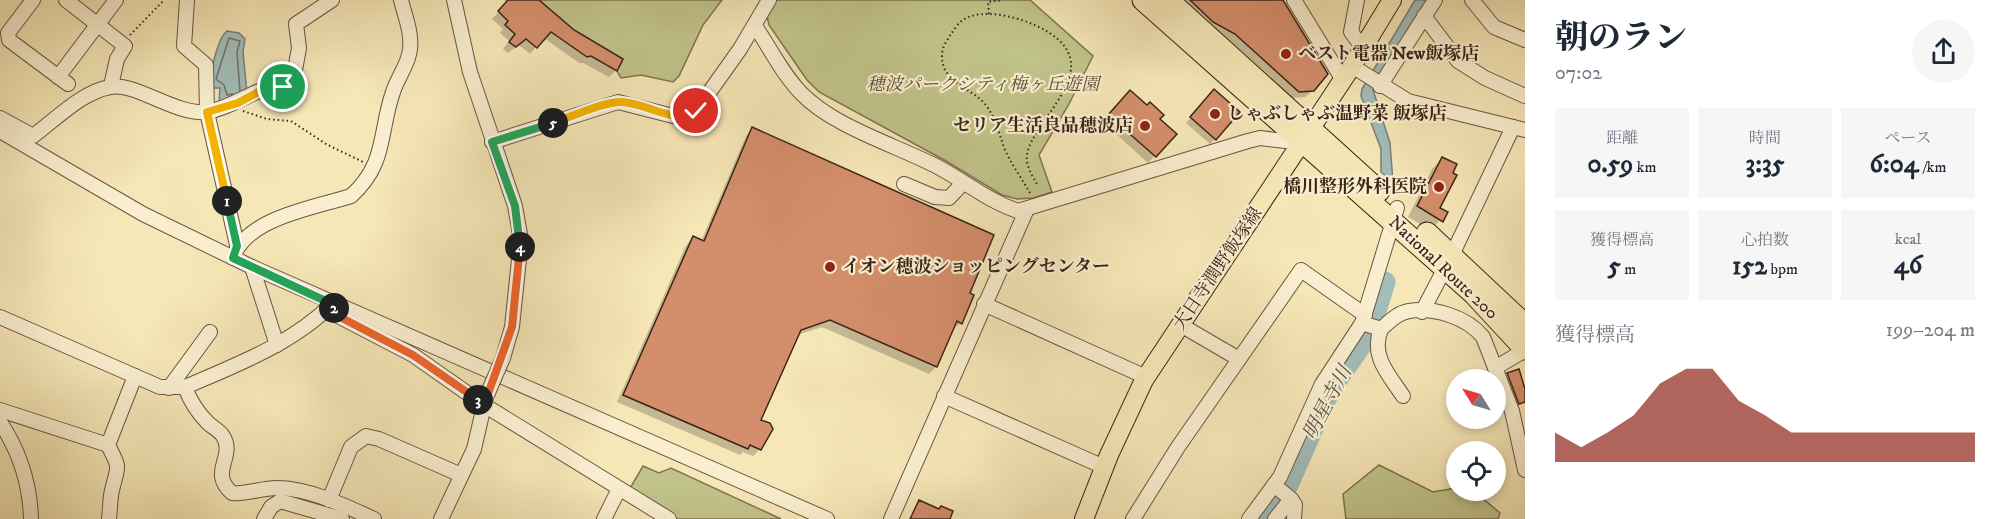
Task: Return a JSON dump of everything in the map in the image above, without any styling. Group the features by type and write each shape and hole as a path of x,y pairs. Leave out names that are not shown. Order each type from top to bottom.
{"highway":[{"name":"National Route 200","path":"1143,0 1307,136 1448,261 1525,325"},
{"name":"National Route 200","path":"1168,0 1307,136"},
{"name":"National Route 200","path":"1448,261 1474,294 1525,350"}],"main road":[{"name":"大日寺潤野飯塚線","path":"1084,519 1104,467 1146,377 1179,324 1352,73 1392,0"}],"street":[{"path":"33,0 8,33 9,40 63,81 98,24 116,0"},
{"path":"66,0 124,46 117,59 111,86"},
{"path":"187,0 184,46 206,65 207,112 235,252"},
{"path":"0,118 33,136 82,99 111,86 135,91 180,109 207,112 238,103 258,92 283,87 293,81 299,48 296,24 332,0"},
{"path":"235,252 257,227 351,196 362,187 375,168 390,100 410,52 410,33 401,0"},
{"path":"441,519 474,449 486,400 503,358 512,327 521,240 515,206 470,72 454,0"},
{"path":"492,142 618,102 677,117 687,116 696,111 755,26 770,0"},
{"path":"1294,0 1352,73 1408,101 1519,128 1422,312"},
{"path":"1357,0 1351,32 1364,49"},
{"path":"1379,85 1435,0"},
{"path":"1472,0 1494,27 1525,40"},
{"path":"1424,16 1458,61 1485,78 1525,96"},
{"path":"755,26 796,88 816,106 915,158 937,167 996,204 1018,211 1030,204 1248,141 1260,138 1307,136"},
{"path":"0,130 143,214 235,252 252,267 827,519"},
{"path":"903,184 942,199 949,198 963,183"},
{"path":"891,519 1030,204"},
{"path":"1275,519 1288,462 1322,384 1370,324 1396,215"},
{"path":"252,267 277,345"},
{"path":"1132,519 1301,270 1370,324 1377,352 1388,375 1403,396"},
{"path":"0,317 135,376 169,388 185,387 277,345 310,324 332,304"},
{"path":"332,304 338,316 413,355 668,519"},
{"path":"984,304 1146,377"},
{"path":"1370,324 1392,319 1409,311 1452,316 1475,327 1483,337 1512,411 1525,470"},
{"path":"1179,324 1239,359"},
{"path":"169,388 210,332"},
{"path":"1495,368 1525,350"},
{"path":"108,445 135,376"},
{"path":"185,387 198,412 223,435 227,451 220,472 222,482 232,493 276,488 342,519"},
{"path":"944,396 1104,467"},
{"path":"0,410 108,445 118,463 118,478 112,489 109,519"},
{"path":"0,422 13,441 26,480 31,519"},
{"path":"328,511 351,447 366,436 379,439 461,476"},
{"path":"604,519 619,489"},
{"path":"1249,519 1282,492"},
{"path":"1282,492 1294,505 1294,519"},
{"path":"264,519 271,507 280,501 374,519"}],"path":[{"path":"124,46 135,27 164,0"},
{"path":"988,14 988,2 1003,0"},
{"path":"1030,204 1006,151 994,117 977,97 954,82 944,67 944,46 962,20 988,14 1043,28 1061,42 1071,62 1060,97 1027,154 1029,169 1036,184"},
{"path":"243,111 267,119 291,121 326,144 375,168"}],"green space":[{"path":"539,0 722,0 703,25 679,76 673,82 641,75 621,78 617,71 623,59 574,30"},
{"name":"穂波パークシティ梅ヶ丘遊園","path":"775,0 1030,0 1093,56 1069,104 1039,155 1052,192 1033,198 1017,199 1002,195 946,161 819,92 807,80 769,25 767,16"},
{"path":"1379,465 1433,492 1446,490 1446,501 1486,501 1500,513 1498,519 1346,519 1343,494"},
{"path":"643,466 659,473 671,468 781,519 677,519 629,490"}],"water":[{"path":"1415,0 1427,0 1373,90 1390,143 1393,182 1381,172 1381,149 1361,96 1362,89"},
{"path":"227,31 239,33 245,39 243,52 247,93 219,103 220,88 209,88 217,49"}],"building":[{"path":"508,0 539,0 574,30 623,59 617,71 591,56 587,57 551,32 537,48 526,39 516,47 509,42 515,34 505,25 508,21 498,11"},
{"name":"ベスト電器 New飯塚店","path":"1190,0 1283,0 1328,74 1314,91 1299,92 1235,34 1213,22"},
{"name":"しゃぶしゃぶ温野菜 飯塚店","path":"1214,89 1240,112 1216,140 1190,117"},
{"name":"セリア生活良品穂波店","path":"1130,90 1147,105 1150,102 1164,115 1160,119 1177,134 1156,157 1108,115"},
{"name":"イオン穂波ショッピングセンター","path":"752,127 994,235 970,293 974,295 962,324 957,321 937,367 830,320 801,330 761,420 770,423 773,429 761,450 750,445 748,449 623,395 693,236 704,241"},
{"name":"橋川整形外科医院","path":"1442,157 1457,164 1453,173 1457,175 1440,208 1448,212 1443,222 1417,206"},
{"path":"1519,369 1525,389 1525,402 1519,404 1507,373"},
{"path":"919,500 939,509 941,506 953,511 950,519 910,519"}],"waterway":[{"name":"明星寺川","path":"1261,519 1288,485 1330,390 1369,334 1385,282"}],"place":[{"name":"ベスト電器 New飯塚店","path":"1286,54"},
{"name":"しゃぶしゃぶ温野菜 飯塚店","path":"1215,114"},
{"name":"セリア生活良品穂波店","path":"1145,126"},
{"name":"橋川整形外科医院","path":"1439,187"},
{"name":"イオン穂波ショッピングセンター","path":"830,267"}],"route":[{"path":"283,87 258,92 238,103 207,112 237,246 233,258 332,304 338,316 413,355 484,405 503,358 512,327 521,240 515,206 492,142 618,102 677,117 687,116 696,111"}]}
